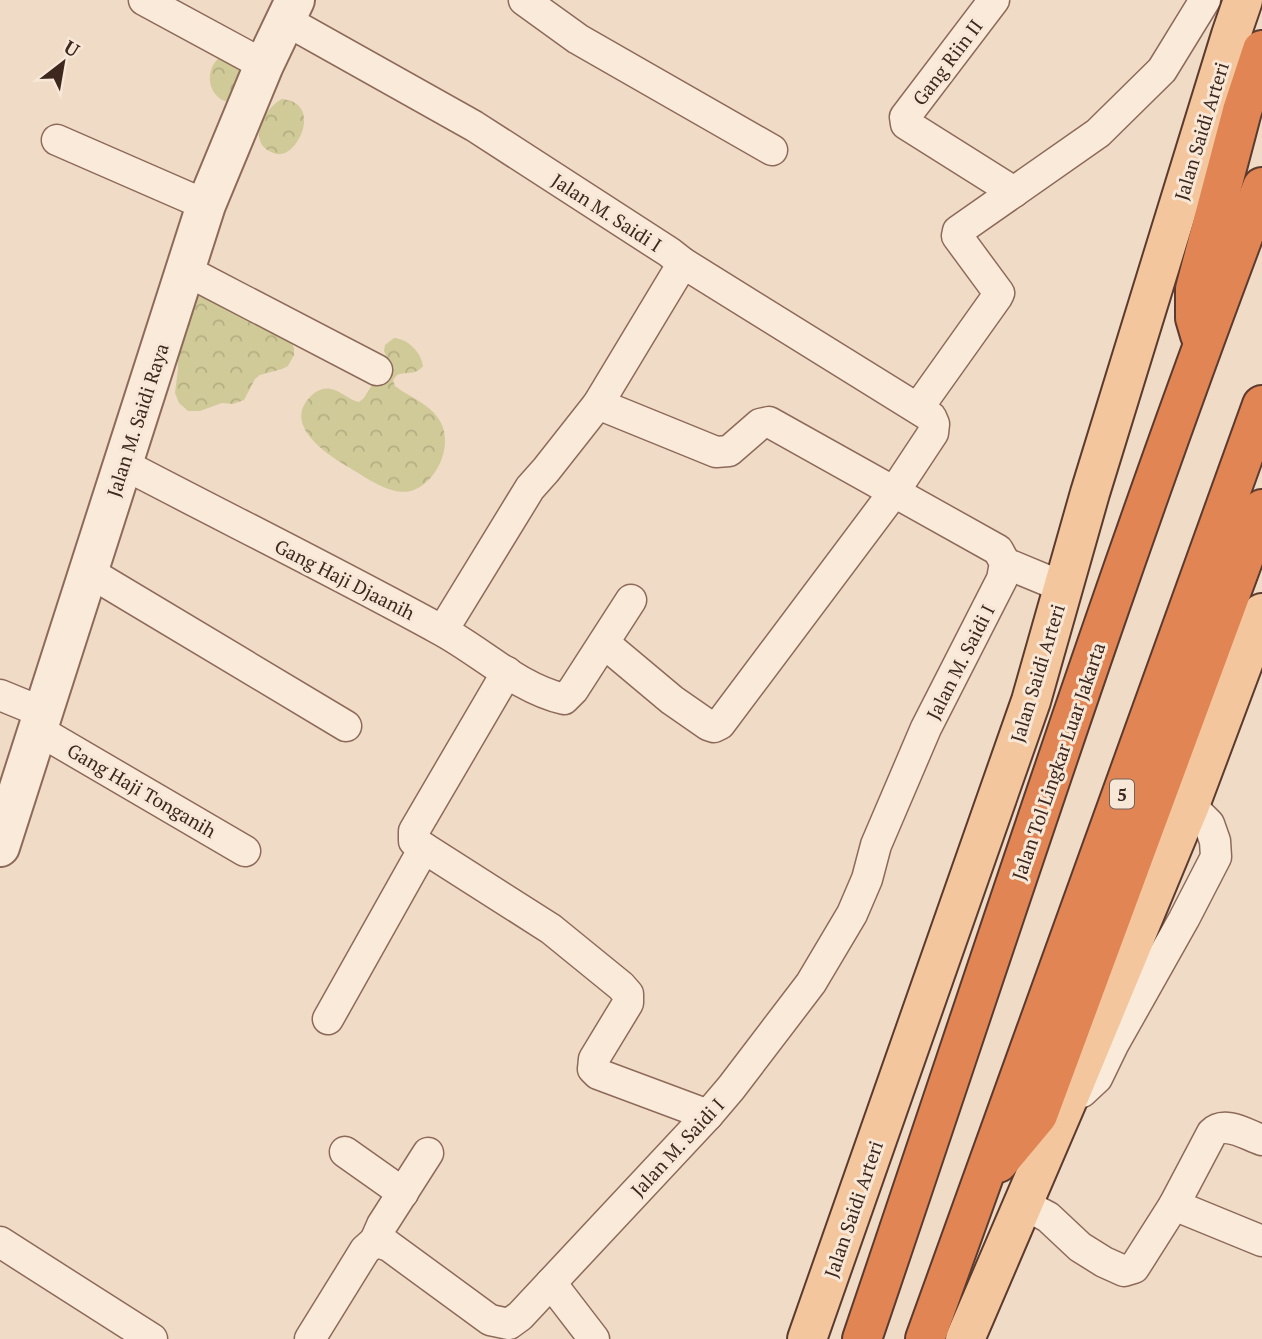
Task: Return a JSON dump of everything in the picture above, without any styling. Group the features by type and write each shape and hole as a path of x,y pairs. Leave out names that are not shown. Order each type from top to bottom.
{"highway":[{"path":"1202,344 1195,318 1195,289 1242,111 1262,50"},
{"name":"Jalan Tol Lingkar Luar Jakarta","path":"862,1339 1202,344 1262,187"},
{"name":"5","path":"925,1339 1262,405"},
{"path":"981,1183 1038,1115 1262,509"}],"main road":[{"name":"Jalan Saidi Arteri","path":"807,1339 1031,701 1098,467 1243,0"},
{"path":"965,1339 1190,806 1262,613"}],"street":[{"path":"144,0 264,65"},
{"path":"524,0 578,40 772,150"},
{"name":"Gang Riin II","path":"994,0 904,121 1014,192"},
{"path":"631,600 604,643 671,700 708,725 714,727 720,724 894,492 933,433 934,424 931,417 918,408 999,293 957,236 958,231 1098,133 1162,70 1205,0"},
{"name":"Jalan M. Saidi Raya","path":"0,847 206,205 264,65 290,10"},
{"name":"Jalan M. Saidi I","path":"290,10 683,263 918,408"},
{"path":"57,140 206,205"},
{"path":"443,631 530,488 598,404 683,263"},
{"path":"186,270 377,370"},
{"path":"598,404 716,452 729,451 760,424 769,422 998,550 1005,563 1063,587"},
{"name":"Gang Haji Djaanih","path":"123,464 443,631 548,695 564,699 604,643"},
{"name":"Jalan M. Saidi I","path":"375,1241 389,1246 484,1330 509,1324 520,1316 708,1115 811,983 852,914 867,879 876,845 926,728 1002,579 1005,563"},
{"path":"89,572 346,726"},
{"path":"507,672 414,831 414,841 551,929 628,994 628,1003 594,1059 593,1069 598,1074 708,1115"},
{"name":"Gang Haji Tonganih","path":"0,695 245,851"},
{"path":"328,1018 425,848"},
{"path":"1023,1204 1048,1217 1080,1247 1124,1271 1134,1268 1174,1205 1212,1133 1218,1128 1226,1127 1262,1140"},
{"path":"345,1152 403,1193"},
{"path":"310,1339 365,1250 375,1241 382,1225 428,1153"},
{"path":"1174,1205 1262,1241"},
{"path":"0,1242 152,1339"},
{"path":"551,1283 594,1339"}],"green space":[{"path":"222,56 247,64 228,102 215,94 210,81 212,67"},
{"path":"282,99 294,102 301,109 304,118 300,137 294,146 288,152 279,154 266,149 259,137 266,114"},
{"path":"202,293 289,338 294,355 288,366 255,379 244,400 233,404 222,403 200,411 188,411 179,403 175,393 177,340 193,301"},
{"path":"394,338 413,347 423,366 414,372 397,375 393,380 395,386 434,413 443,427 445,438 442,459 431,478 423,485 406,492 380,486 330,455 311,438 301,418 303,407 311,396 323,389 335,390 359,402 364,398 389,362 384,351 385,345"}]}
